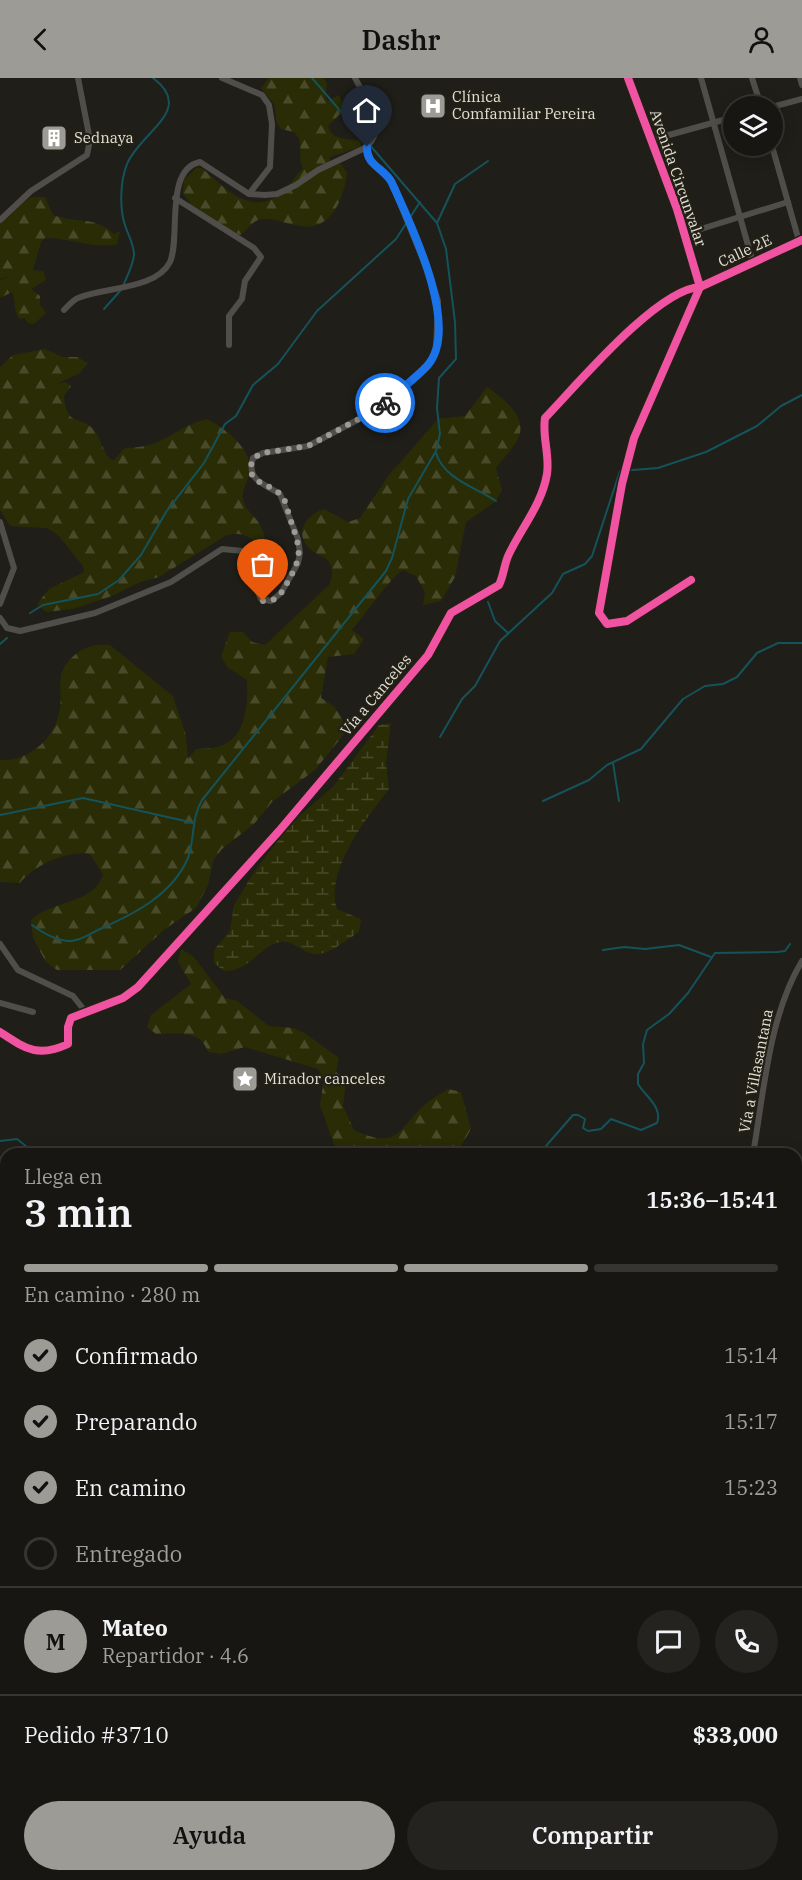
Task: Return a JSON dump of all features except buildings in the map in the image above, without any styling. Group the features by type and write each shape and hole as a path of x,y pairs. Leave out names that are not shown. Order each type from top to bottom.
{"main road":[{"name":"Avenida Circunvalar","path":"628,78 685,234 700,287"},
{"name":"Calle 2E","path":"700,287 801,241"}],"street":[{"path":"0,220 31,191 87,155 90,140 78,78"},
{"path":"222,78 262,94 266,99 271,116 272,158 267,174 249,194"},
{"path":"64,310 76,298 150,279 170,262 174,243 175,198 187,168 200,162 249,194 277,194 367,147 376,137 377,121 355,78"},
{"path":"701,78 753,263"},
{"path":"752,78 757,96"},
{"path":"800,78 802,85"},
{"path":"783,104 802,99"},
{"path":"651,140 723,120"},
{"path":"0,618 8,628 20,631 43,624 76,619 171,582 213,554 228,548 243,551 256,561 256,588 261,599 271,601 281,593 298,563 298,539 280,494 260,484 252,476 250,467 253,458 263,453 308,446 378,409 428,366 436,350 438,301 431,279 391,181 370,161 367,147"},
{"path":"775,156 801,241"},
{"path":"175,198 254,248 261,257 245,281 242,298 229,316 229,345"},
{"path":"685,234 788,202"},
{"path":"691,580 627,621 607,624 599,613 622,484 634,438 700,287"},
{"name":"Vía a Canceles","path":"85,1011 123,998 138,987 279,831 428,654 451,614 499,585 509,554 528,522 547,474 543,441 544,418 648,314 689,288 700,287"},
{"path":"0,522 14,568 0,604"},
{"path":"0,944 18,970 73,996 85,1011 71,1018 68,1027 68,1044 51,1052 35,1051 0,1032"},
{"name":"Vía a Villasantana","path":"754,1148 780,1007 802,961"},
{"path":"0,1003 33,1012"}],"green space":[{"path":"269,78 324,78 327,84 325,96 328,101 339,95 344,106 342,112 328,126 330,131 341,138 361,141 360,147 330,157 329,163 341,164 347,173 339,202 328,218 320,224 300,226 263,219 253,223 240,235 198,215 183,193 184,180 197,167 203,169 231,193 251,202 262,202 273,198 290,185 303,169 300,145 298,136 294,132 281,129 277,123 274,104 261,88"},
{"path":"32,197 45,197 53,215 99,224 114,234 120,231 117,244 100,245 54,238 45,238 41,242 33,270 43,271 46,280 31,289 40,296 40,305 46,313 34,324 28,323 25,318 20,319 15,310 12,292 0,298 0,280 15,275 0,279 0,221"},
{"path":"45,349 63,357 77,357 88,363 80,373 57,384 66,382 71,386 64,396 68,413 93,429 106,454 113,461 125,448 150,445 207,419 234,438 249,459 250,471 243,491 243,499 244,504 263,531 265,539 261,545 245,535 227,535 159,577 140,582 112,596 73,609 46,612 37,604 49,589 84,572 83,566 58,535 47,528 10,526 0,510 0,367 13,355"},
{"path":"487,387 511,407 519,421 519,436 496,468 502,490 496,501 466,522 455,577 441,601 423,605 425,592 416,576 403,570 385,588 352,630 364,639 354,654 328,657 321,698 334,706 348,729 315,770 272,802 254,824 222,849 214,859 208,885 196,908 165,929 120,970 57,970 46,962 33,938 31,920 90,892 98,885 103,875 90,854 81,853 52,860 34,870 20,883 0,882 0,760 10,760 28,754 50,735 58,717 61,676 68,662 88,647 110,645 173,696 186,735 188,759 196,749 214,748 229,742 241,727 246,708 247,689 247,680 227,667 221,656 230,632 243,632 252,642 265,645 329,585 332,576 331,565 304,542 302,530 304,524 318,511 324,509 348,522 360,518 389,475 438,419 465,416"},
{"path":"391,723 386,763 389,789 359,830 342,862 337,879 335,894 337,909 361,919 359,932 338,946 320,954 310,953 290,943 273,944 241,967 224,971 214,963 214,950 230,931 234,905 254,872 293,821 333,787 379,725"},
{"path":"181,949 193,956 225,998 237,1001 269,1026 294,1028 306,1034 339,1058 336,1072 346,1080 343,1106 354,1130 369,1136 390,1137 398,1133 418,1111 435,1097 448,1089 461,1092 471,1129 460,1148 335,1148 320,1105 324,1079 318,1069 245,1047 221,1054 208,1052 194,1036 156,1034 147,1027 151,1015 191,984 178,962"}],"waterway":[{"path":"123,286 134,255 122,213 123,179 127,164 134,152 161,121 167,111 169,100 165,90 153,78"},
{"path":"32,925 55,938 65,941 78,940 139,910 172,883 188,858 196,814 202,800 386,571 392,558 408,499 436,451 440,434 437,408 439,378 456,359 455,322 446,249 437,223 312,78"},
{"path":"437,223 455,184 488,161"},
{"path":"30,613 43,605 98,594 119,580 141,555 166,512 204,463 225,424 236,416 253,385 278,364 317,311 396,239 420,202"},
{"path":"104,309 120,291"},
{"path":"440,737 462,699 475,686 500,641 552,593 563,574 585,564 592,556 620,471 658,468 706,452 757,426 781,406 802,395"},
{"path":"436,453 440,462 453,476 496,501"},
{"path":"488,602 495,621 508,633"},
{"path":"0,644 7,638"},
{"path":"543,801 589,780 607,765 641,749 683,699 705,686 723,684 737,677 757,653 778,643 802,643"},
{"path":"613,763 619,801"},
{"path":"0,815 83,798 194,823"},
{"path":"544,1148 573,1115 585,1119 583,1128 588,1131 601,1129 611,1119 641,1130 657,1123 658,1112 638,1084 638,1074 644,1063 643,1044 647,1030 669,1014 688,993 715,953 777,952 785,951 790,944"},
{"path":"603,950 679,945 711,957"},
{"path":"0,1141 17,1139 28,1148"}],"cycle path":[{"path":"628,78 677,209 700,287"},
{"path":"0,1032 32,1050 58,1048 68,1044 68,1027 71,1018 123,998 138,987 279,831 428,655 451,613 499,585 509,554 536,505 544,485 548,467 544,432 545,418 618,341 662,304 682,292 700,287 802,240"},
{"path":"691,580 627,621 607,624 599,613 622,484 634,438 700,287"}],"way so far":[{"path":"263,601 271,601 281,593 298,563 300,549 286,502 280,494 260,484 252,476 250,467 253,458 263,453 308,446 378,409 385,403"}],"place":[{"name":"Clínica Comfamiliar Pereira","path":"433,106"},
{"name":"Sednaya","path":"54,138"},
{"name":"Mirador canceles","path":"245,1079"}],"route":[{"path":"367,147 366,153 370,161 391,181 438,301 436,350 428,366 385,403"}]}
